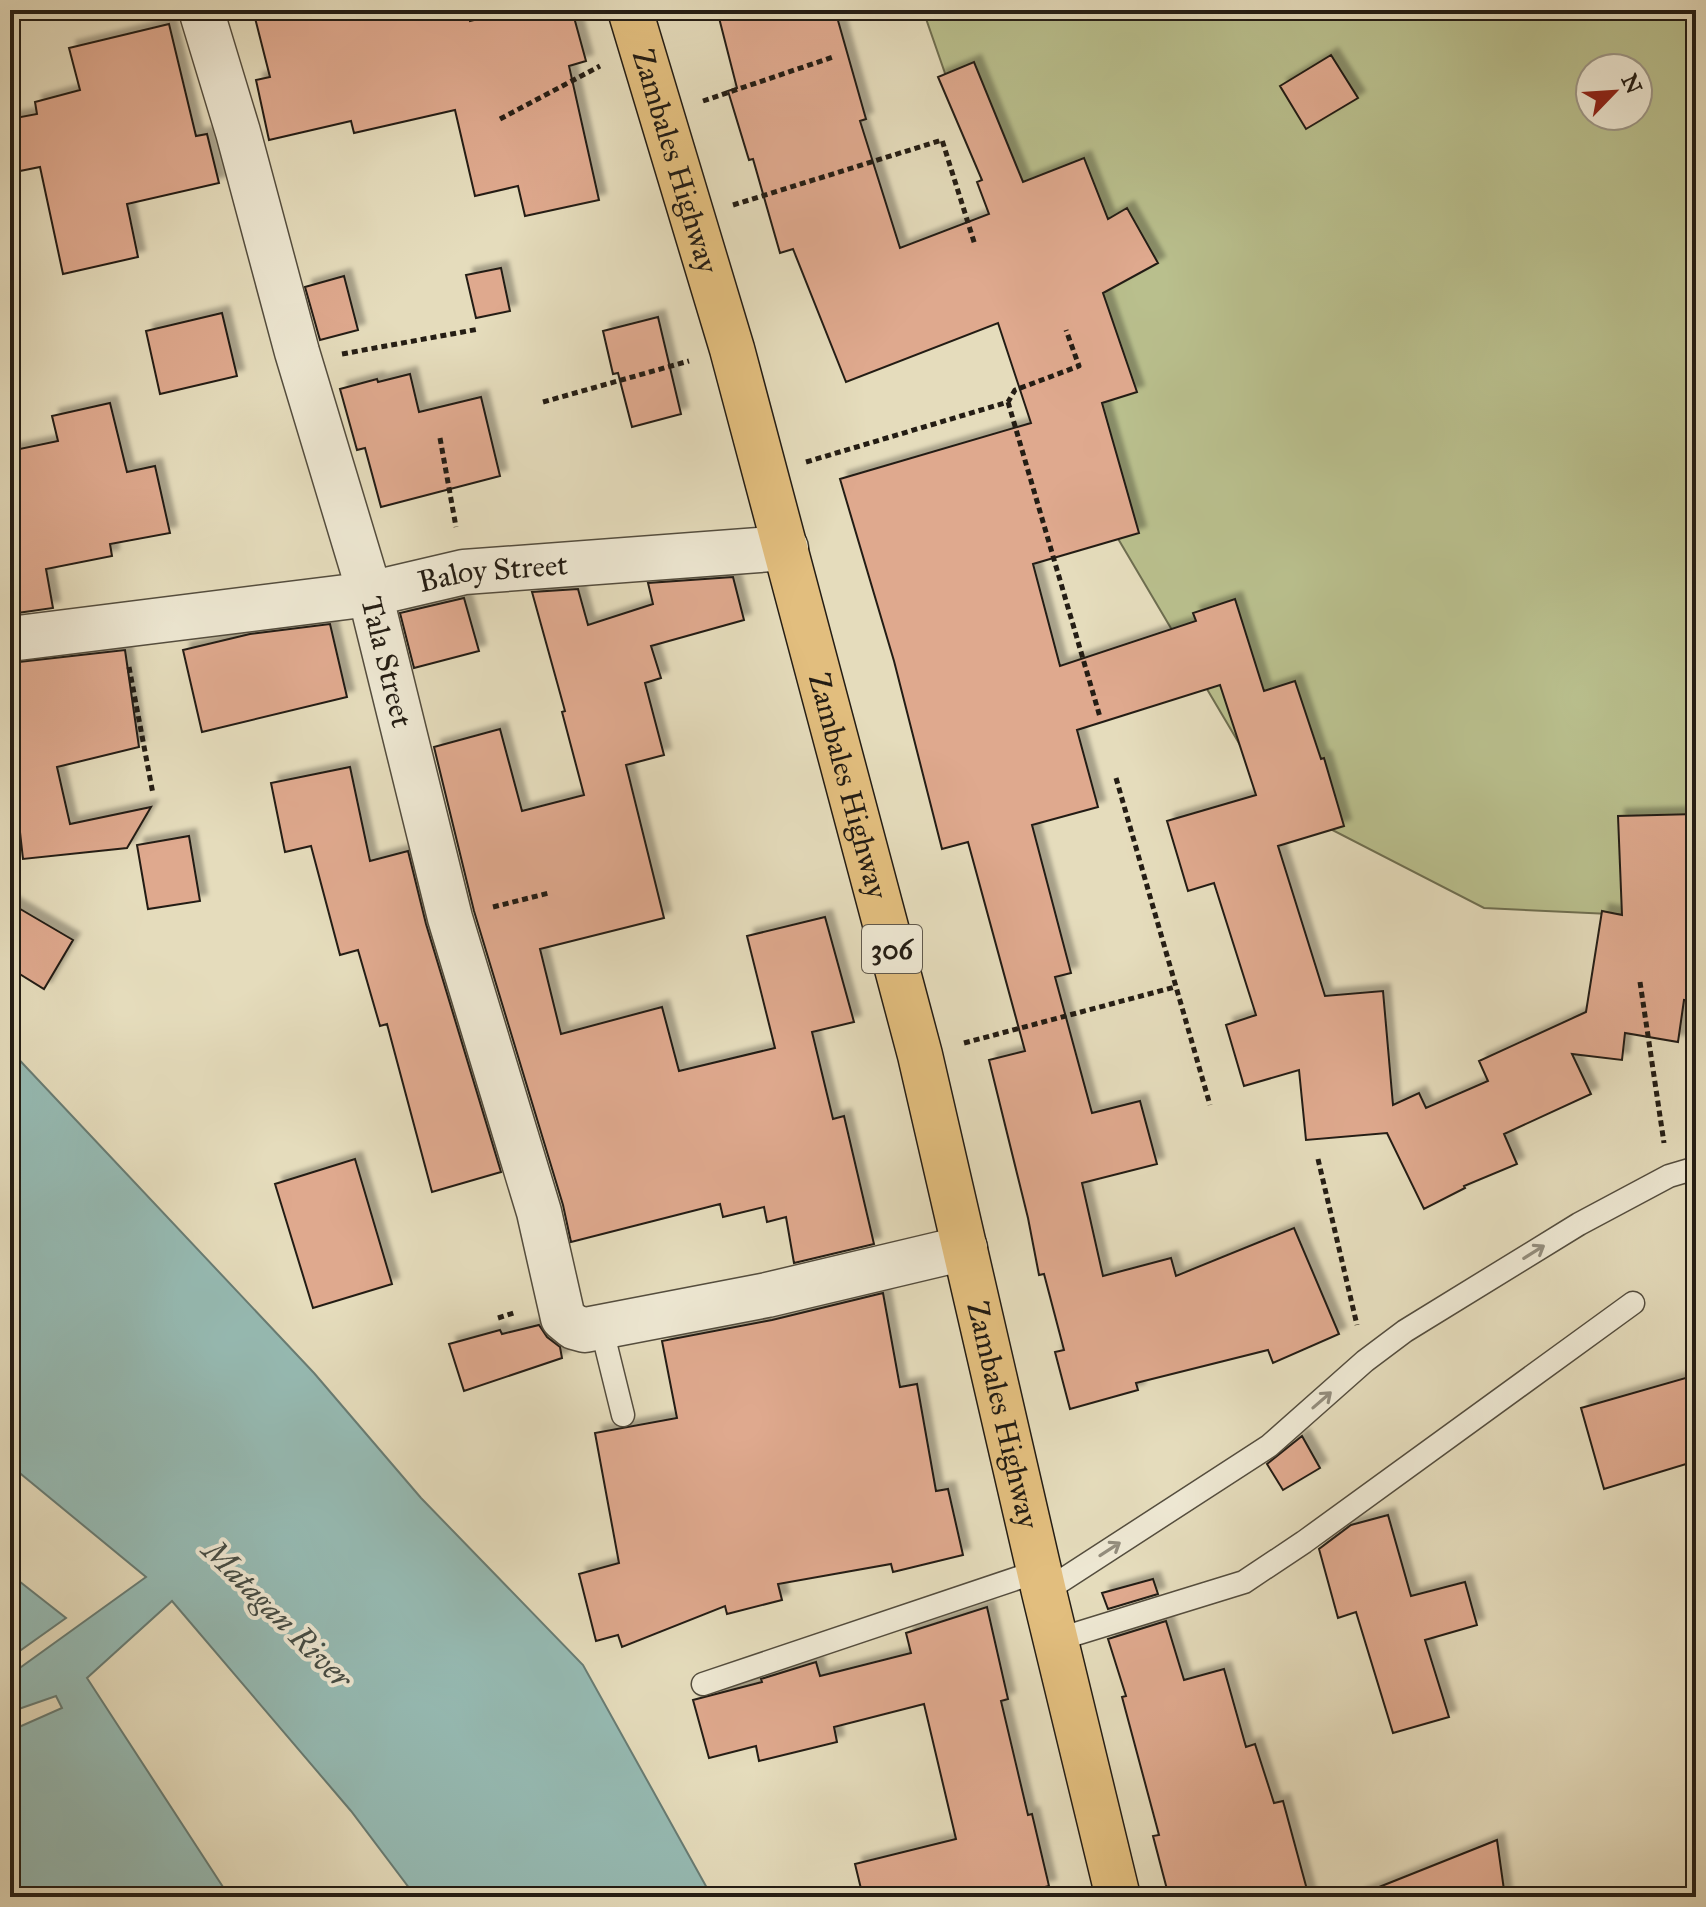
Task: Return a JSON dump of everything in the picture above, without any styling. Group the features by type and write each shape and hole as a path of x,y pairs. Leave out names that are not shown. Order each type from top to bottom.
{"main road":[{"name":"Zambales Highway","path":"635,27 694,218 767,474 920,1055 1118,1897"}],"street":[{"name":"Tala Street","path":"201,10 238,132 297,352 370,594 450,918 539,1212 582,1322"},
{"name":"Baloy Street","path":"10,639 370,594 464,572 786,548"},
{"path":"582,1322 767,1295 965,1248"}],"lane":[{"path":"703,1684 1042,1581 1269,1446 1365,1361 1405,1331 1579,1224 1669,1176 1696,1168"},
{"path":"1056,1640 1244,1582 1304,1542 1633,1303"},
{"path":"582,1322 623,1415"}],"path":[{"path":"500,119 635,27"},
{"path":"660,116 833,57"},
{"path":"694,218 942,140 975,245"},
{"path":"297,352 337,355 479,329"},
{"path":"767,474 1008,402 1015,390 1079,366 1066,330"},
{"path":"543,402 732,349"},
{"path":"1008,402 1100,717"},
{"path":"440,438 464,572"},
{"path":"122,627 153,794"},
{"path":"1116,778 1210,1105"},
{"path":"450,918 549,893"},
{"path":"1640,982 1669,1176"},
{"path":"920,1055 1175,987"},
{"path":"1318,1159 1365,1361"}],"green space":[{"path":"923,10 1696,10 1696,918 1484,908 1272,799 1091,493"}],"water":[{"name":"Matagan River","path":"10,1050 314,1373 421,1498 583,1665 712,1897 416,1897 351,1811 172,1601 87,1678 223,1887 198,1897 10,1897 10,1731 62,1708 56,1696 10,1712 10,1675 146,1577 10,1465"},
{"path":"10,1574 66,1618 21,1650 10,1642"}],"building":[{"path":"253,10 467,10 470,21 514,10 572,10 586,61 569,66 599,200 525,216 518,186 475,196 455,110 354,133 351,121 269,140 256,80 270,77"},
{"path":"717,10 835,10 866,119 860,121 900,248 989,214 977,182 982,180 938,77 974,62 1023,182 1084,158 1108,219 1127,208 1158,263 1103,293 1137,392 1102,403 1139,533 1033,564 1060,666 1196,621 1193,613 1235,599 1264,691 1295,681 1321,759 1324,758 1344,826 1278,846 1325,996 1383,991 1393,1105 1419,1093 1426,1108 1488,1081 1479,1061 1586,1012 1602,911 1622,915 1618,816 1696,814 1696,962 1691,1001 1684,1000 1678,1042 1625,1033 1622,1060 1572,1054 1591,1094 1504,1134 1517,1164 1464,1186 1424,1209 1387,1133 1306,1140 1299,1070 1244,1086 1226,1025 1256,1015 1214,883 1188,891 1167,821 1256,795 1220,685 1077,730 1098,807 1032,825 1071,973 1055,977 1092,1113 1140,1101 1157,1164 1082,1183 1103,1276 1171,1258 1176,1276 1294,1228 1339,1334 1273,1363 1268,1350 1136,1383 1138,1390 1070,1409 1055,1352 1064,1350 1044,1274 1039,1275 989,1060 1025,1051 968,842 942,849 894,661 840,479 1031,423 998,323 846,382 793,249 780,253 753,159 749,160 728,91 737,88"},
{"path":"169,24 196,136 207,134 219,183 127,204 138,257 63,274 40,167 10,173 10,119 37,114 35,102 80,90 69,48"},
{"path":"1331,55 1358,98 1306,129 1280,86"},
{"path":"501,268 510,311 476,318 466,275"},
{"path":"344,276 358,330 320,340 305,287"},
{"path":"222,313 237,376 160,394 146,331"},
{"path":"658,317 681,414 632,427 618,373 613,374 603,331"},
{"path":"410,374 419,412 481,397 500,476 381,507 365,448 357,450 340,389"},
{"path":"110,403 127,472 155,466 170,533 110,544 112,556 46,569 53,608 10,614 10,451 58,441 52,416"},
{"path":"733,577 744,620 651,646 661,678 645,683 664,755 626,765 664,918 540,949 561,1034 662,1007 679,1071 775,1048 747,936 825,917 854,1022 812,1032 833,1119 844,1116 874,1244 794,1263 786,1217 767,1222 764,1207 723,1217 720,1204 571,1242 563,1205 474,911 434,747 500,729 522,811 584,795 562,712 565,711 532,592 578,589 588,625 653,604 648,583"},
{"path":"464,598 479,651 414,668 400,613"},
{"path":"330,624 347,697 202,732 183,650 250,634"},
{"path":"125,650 139,747 57,767 70,824 151,807 127,848 23,859 16,796 19,795 10,732 10,663"},
{"path":"350,767 370,861 408,851 426,924 501,1172 432,1192 387,1024 380,1026 358,950 340,955 311,846 285,852 271,783"},
{"path":"189,836 200,901 148,909 137,845"},
{"path":"10,903 73,940 44,989 10,968"},
{"path":"355,1159 392,1284 313,1308 275,1184"},
{"path":"883,1293 900,1387 917,1384 936,1491 948,1489 963,1555 893,1572 891,1564 778,1584 782,1600 727,1614 725,1606 622,1647 618,1635 596,1641 579,1574 619,1563 595,1433 677,1418 662,1341 772,1320"},
{"path":"539,1325 547,1337 560,1347 562,1358 464,1391 449,1344 500,1330 502,1334"},
{"path":"1696,1375 1696,1461 1604,1489 1581,1408"},
{"path":"1302,1436 1320,1468 1283,1490 1267,1464"},
{"path":"1388,1515 1411,1596 1465,1582 1477,1625 1425,1640 1449,1717 1393,1733 1356,1612 1338,1618 1319,1549 1351,1525"},
{"path":"1153,1579 1158,1594 1108,1609 1102,1593"},
{"path":"987,1607 1008,1699 1001,1701 1028,1815 1032,1814 1049,1886 1004,1897 863,1897 855,1864 956,1839 924,1704 834,1727 837,1742 759,1761 756,1746 709,1758 693,1700 762,1682 761,1679 816,1662 820,1676 911,1653 906,1633"},
{"path":"1166,1621 1184,1680 1224,1669 1246,1747 1255,1744 1274,1803 1283,1801 1309,1897 1169,1897 1153,1836 1159,1835 1122,1697 1126,1696 1108,1639"},
{"path":"1497,1840 1505,1897 1359,1897 1359,1895"}]}
